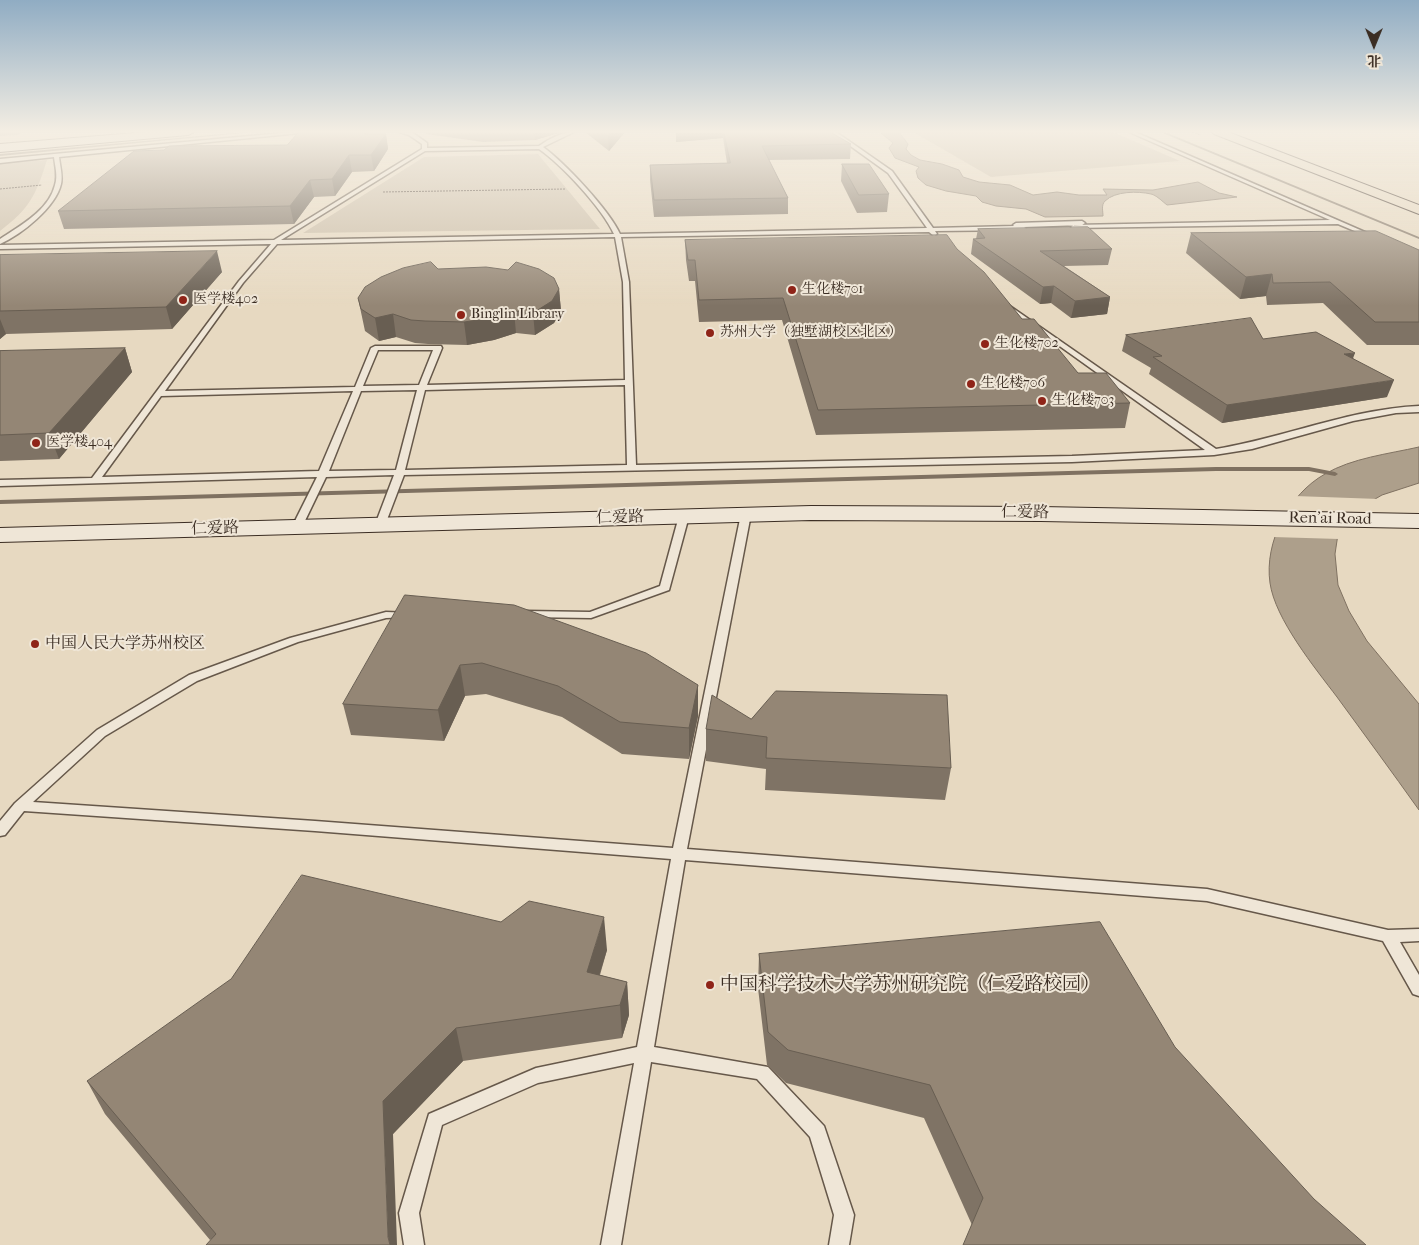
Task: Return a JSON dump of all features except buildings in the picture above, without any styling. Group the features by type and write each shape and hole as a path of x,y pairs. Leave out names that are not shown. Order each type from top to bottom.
{"main road":[{"path":"1368,190 1419,210"},
{"path":"1398,190 1419,198"},
{"name":"仁爱路","path":"0,535 746,514 930,512 1240,517"},
{"name":"Ren'ai Road","path":"1240,517 1419,521"}],"lane":[{"path":"54,190 47,205 0,244 9,248 277,240 1339,222"},
{"path":"95,480 241,282 277,240 357,190"},
{"path":"584,190 618,234 626,282 632,468"},
{"path":"903,190 936,237"},
{"path":"1265,190 1374,238"},
{"path":"929,228 1329,218"},
{"path":"1000,302 1214,452"},
{"path":"297,526 323,474 375,348 438,348 422,387 400,473 380,525"},
{"path":"158,394 629,382"},
{"path":"0,483 323,474 1072,459 1214,452 1252,446 1352,418 1396,410 1419,409"},
{"path":"611,1245 678,854 746,514"},
{"path":"511,614 591,615 665,588 684,516"},
{"path":"0,831 20,806 101,733 193,678 294,640 377,617 424,614"},
{"path":"20,806 1207,895 1388,936 1419,935"},
{"path":"1388,936 1419,989"},
{"path":"414,1245 409,1213 435,1120 536,1076 644,1053 762,1072 818,1132 844,1214 839,1245"}],"path":[{"path":"354,192 544,190"}],"shaded area":[{"path":"0,190 36,190 25,208 0,231"},
{"path":"371,190 568,190 600,229 303,233"},
{"path":"943,190 1022,190 1033,195 1057,192 1079,195 1107,195 1104,190 1213,190 1237,197 1167,205 1151,194 1140,192 1127,193 1115,195 1105,201 1103,216 1045,217 1026,209 996,206 982,202 976,196"},
{"path":"1419,447 1419,483 1382,495 1358,509 1338,534 1335,554 1338,585 1349,611 1367,641 1419,704 1419,810 1297,643 1279,612 1273,597 1269,567 1275,536 1282,521 1290,506 1312,483 1325,474 1347,464 1370,457"}],"pier":[{"path":"1295,496 1379,499 1359,511 1349,521 1339,539 1273,537 1286,508"}],"waterway":[{"path":"1303,190 1419,238"},
{"path":"0,502 1216,469 1309,469 1335,474"}],"place":[{"name":"生化楼701","path":"792,290"},
{"name":"医学楼402","path":"183,300"},
{"name":"Binglin Library","path":"461,315"},
{"name":"苏州大学（独墅湖校区北区）","path":"710,333"},
{"name":"生化楼702","path":"985,344"},
{"name":"生化楼706","path":"971,384"},
{"name":"生化楼703","path":"1042,401"},
{"name":"医学楼404","path":"36,443"},
{"name":"中国人民大学苏州校区","path":"35,644"},
{"name":"中国科学技术大学苏州研究院（仁爱路校园）","path":"710,985"}]}
